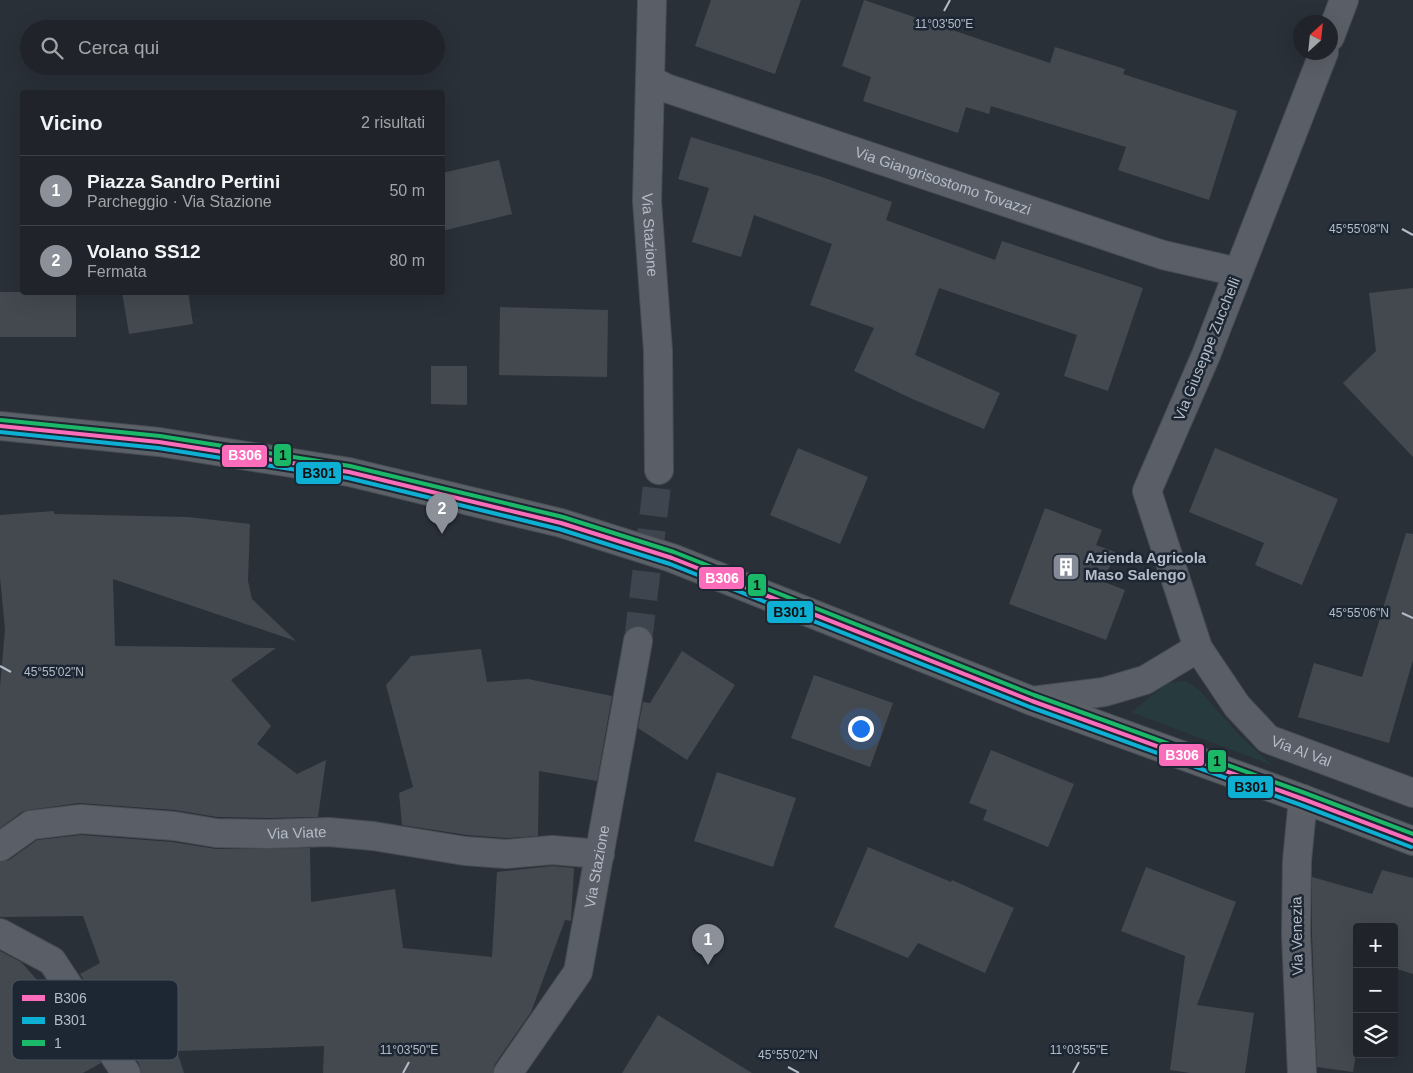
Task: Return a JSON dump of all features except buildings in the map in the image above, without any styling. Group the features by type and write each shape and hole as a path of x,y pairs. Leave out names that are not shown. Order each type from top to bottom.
{"main road":[{"path":"0,426 159,442 349,472 561,523 672,558 1032,701 1413,841"}],"street":[{"name":"Via Stazione","path":"652,0 646,200 658,351 659,470"},
{"path":"1338,16 1344,0"},
{"name":"Via Giuseppe Zucchelli","path":"1198,648 1147,491 1206,354 1321,60"},
{"name":"Via Giangrisostomo Tovazzi","path":"650,80 666,88 1163,255 1238,272"},
{"name":"Via Stazione","path":"508,1073 578,972 638,641"},
{"path":"1032,701 1104,692 1145,680 1198,648"},
{"name":"Via Al Val","path":"1198,648 1237,706 1268,739 1413,793"},
{"name":"Via Venezia","path":"1302,1073 1296,935 1297,861 1303,799"},
{"name":"Via Viate","path":"0,847 31,825 81,818 174,826 216,833 329,832 373,836 465,851 498,853 552,850 600,854"},
{"path":"0,933 52,961 65,980"},
{"path":"117,1060 126,1073"}],"green space":[{"path":"1186,681 1199,690 1241,737 1272,765 1131,712 1168,683"}],"tunnel":[{"path":"638,641 659,470"}],"transit line":[{"name":"1","path":"1,420 160,436 350,466 563,517 674,552 1034,695 1413,834"},
{"name":"B306","path":"0,426 159,442 349,472 561,523 672,558 1032,701 1413,841"},
{"name":"B301","path":"0,432 158,448 348,478 559,529 670,564 1030,707 1411,847"}],"place":[{"name":"Volano SS12","path":"442,534"},
{"name":"Azienda Agricola Maso Salengo","path":"1066,567"},
{"name":"Piazza Sandro Pertini","path":"708,965"}]}
